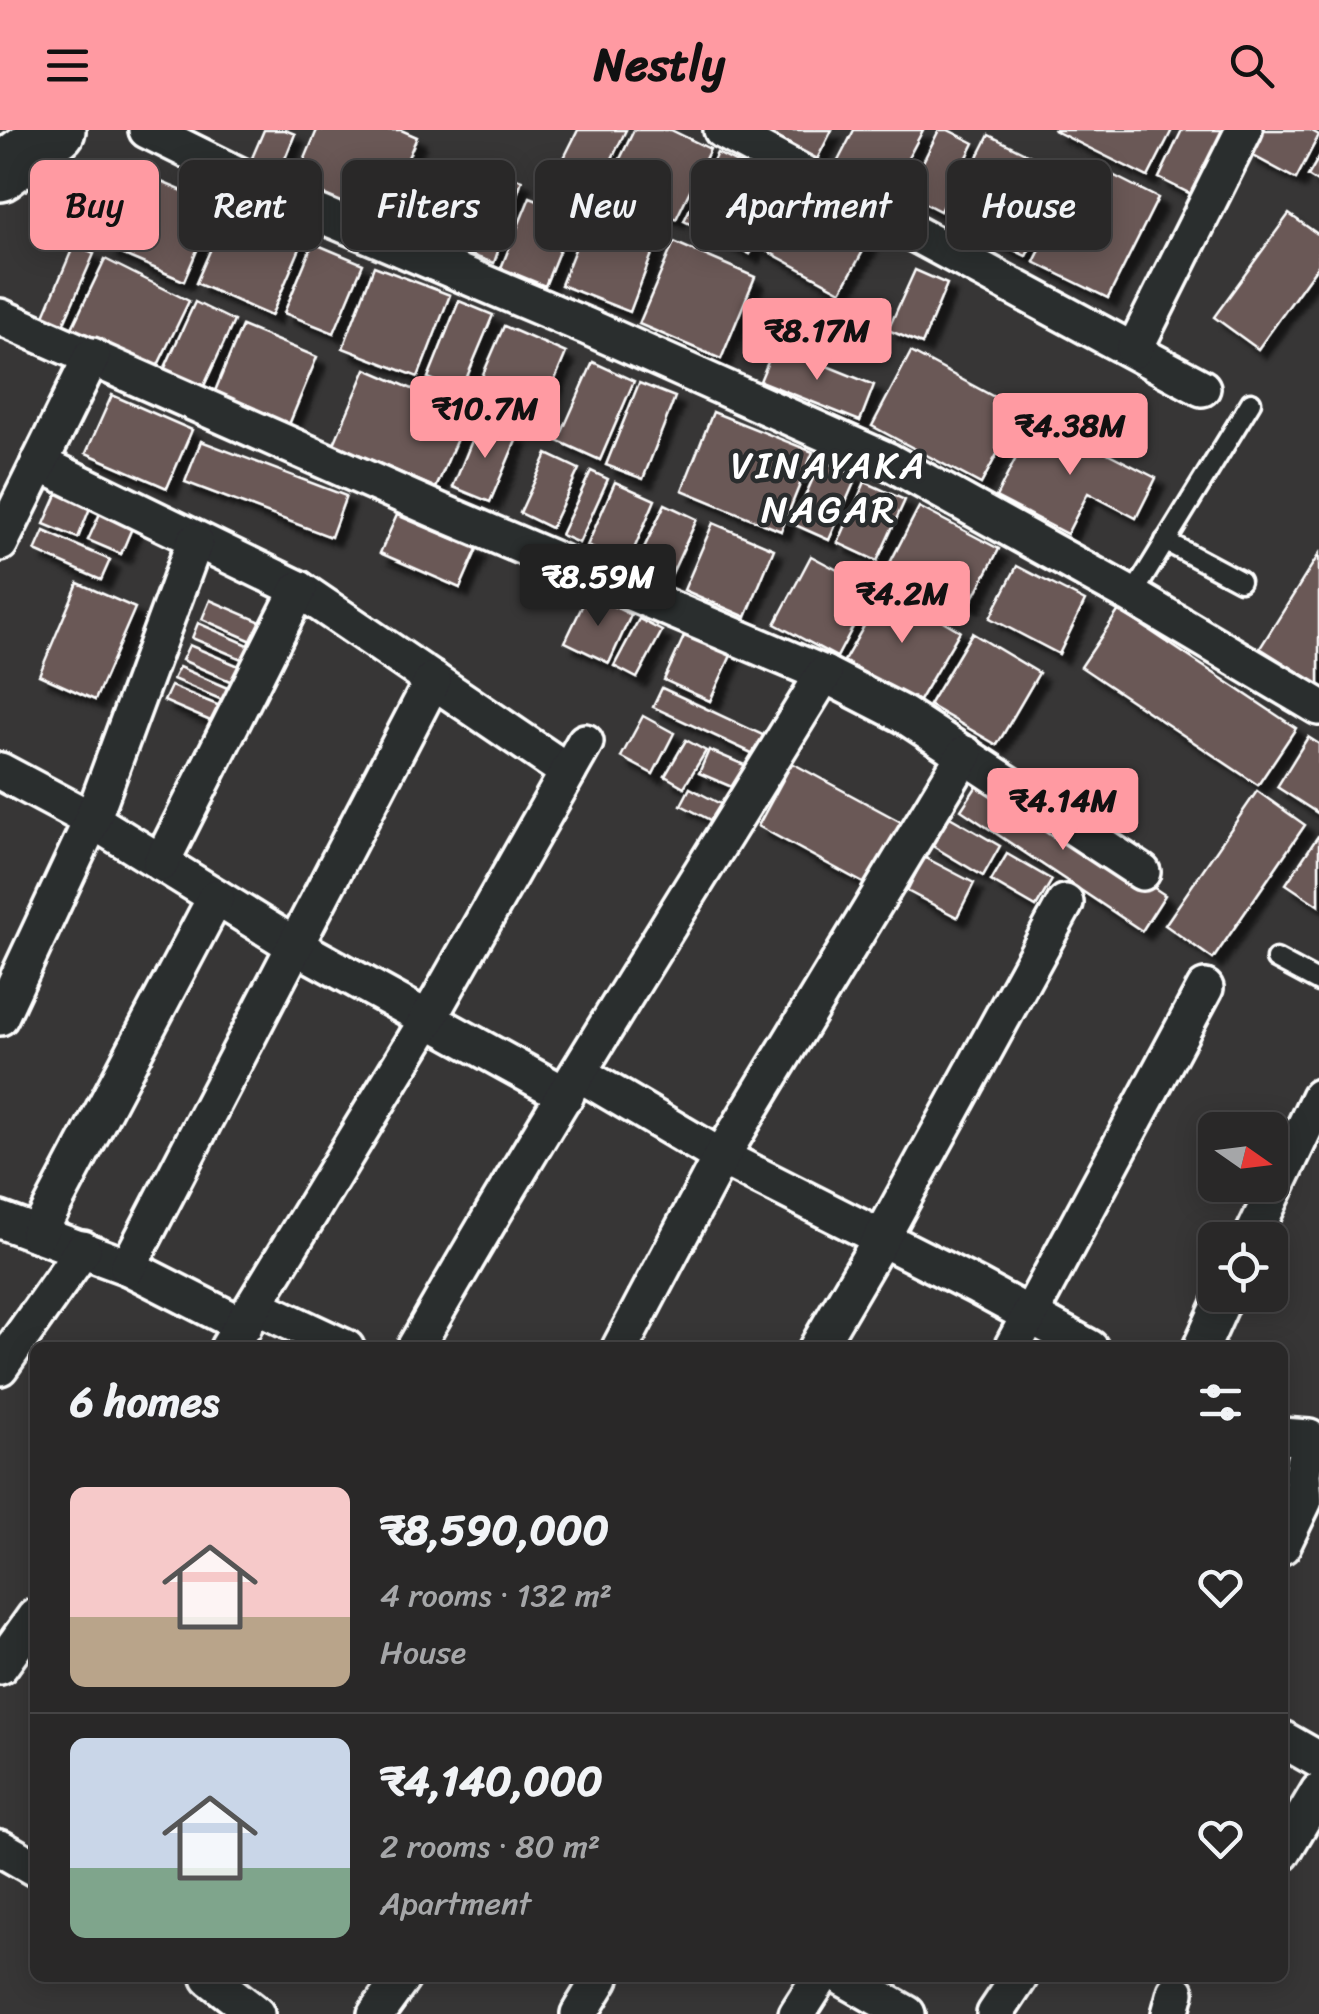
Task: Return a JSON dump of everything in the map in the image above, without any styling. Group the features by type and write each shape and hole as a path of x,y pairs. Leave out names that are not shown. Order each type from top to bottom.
{"main road":[{"path":"0,173 57,130"}],"street":[{"path":"147,130 303,208 888,461 1132,596 1319,708"},
{"path":"722,130 1202,388"},
{"path":"1134,350 1244,130"},
{"path":"0,317 824,674 904,715 1142,872"},
{"path":"0,544 92,356"},
{"path":"39,463 299,589 433,680 576,757 428,1019 242,1327"},
{"path":"0,1017 92,820 195,541"},
{"path":"161,862 299,589"},
{"path":"418,1342 509,1182 824,674"},
{"path":"128,1266 433,680"},
{"path":"623,1342 721,1157 964,754"},
{"path":"0,771 92,820 297,947 428,1019 573,1084 882,1237 1021,1332 1064,1342"},
{"path":"38,1234 216,897"},
{"path":"821,1342 1066,903"},
{"path":"1021,1332 1204,988"},
{"path":"1260,1222 1319,1097"},
{"path":"0,1220 128,1266 242,1327 316,1342"},
{"path":"0,1367 83,1250"},
{"path":"1203,1342 1217,1312"},
{"path":"1288,1533 1304,1500 1304,1431"},
{"path":"0,1666 30,1624"},
{"path":"1288,1743 1319,1760"},
{"path":"1288,1844 1319,1791"},
{"path":"0,1848 30,1865"},
{"path":"215,1982 256,2014"},
{"path":"376,2014 399,1982"},
{"path":"579,2014 599,1982"},
{"path":"797,2014 817,1982"},
{"path":"851,1982 907,2014"},
{"path":"995,2014 1017,1982"}],"lane":[{"path":"1132,596 1251,402"},
{"path":"1165,541 1240,581"},
{"path":"1276,959 1319,982"}],"building":[{"path":"264,130 295,134 284,160 252,158"},
{"path":"317,130 401,130 417,137 407,160 342,160 342,206 322,197 322,160 304,160"},
{"path":"578,130 626,130 611,160 563,160"},
{"path":"634,130 671,130 710,149 705,160 691,160 691,188 676,219 671,217 671,160 620,160"},
{"path":"764,130 832,130 817,159"},
{"path":"854,130 923,130 907,160 839,160"},
{"path":"939,130 948,130 974,143 966,160 947,160 947,197 940,211 927,204 924,160"},
{"path":"1053,130 1172,130 1148,177"},
{"path":"1182,130 1234,130 1201,199 1159,178"},
{"path":"1261,130 1310,130 1319,135 1296,179 1248,153"},
{"path":"989,135 1039,160 976,160"},
{"path":"1319,157 1319,183 1308,176"},
{"path":"1111,174 1158,198 1108,298 1034,262 1040,250 1111,250"},
{"path":"515,178 522,180 515,201"},
{"path":"159,181 179,189 179,250 197,250 184,281 113,250 159,250"},
{"path":"530,197 535,199 535,250 560,250 545,286 501,268 508,250 515,250 515,234"},
{"path":"691,207 691,224 684,221"},
{"path":"1289,214 1319,235 1319,264 1258,349 1214,317"},
{"path":"674,242 755,277 721,359 639,324"},
{"path":"322,247 363,264 334,333 284,313 310,250 322,250"},
{"path":"72,250 94,254 62,327 43,318"},
{"path":"210,250 299,250 271,316 196,283"},
{"path":"456,250 498,250 494,263"},
{"path":"575,250 653,250 630,312 561,285"},
{"path":"765,250 864,250 841,291"},
{"path":"105,259 189,301 156,369 72,328"},
{"path":"374,266 450,295 418,377 343,348"},
{"path":"915,270 947,284 922,344 888,330"},
{"path":"459,301 493,315 461,391 428,378"},
{"path":"195,302 234,321 202,390 163,372"},
{"path":"242,326 317,357 288,427 213,396"},
{"path":"504,326 566,353 537,422 474,395"},
{"path":"775,345 874,385 860,421 760,381"},
{"path":"911,352 1020,411 981,484 872,426"},
{"path":"593,362 634,381 600,460 558,441"},
{"path":"366,369 468,413 436,488 334,444"},
{"path":"639,383 675,397 643,479 606,465"},
{"path":"112,395 192,430 167,488 86,453"},
{"path":"713,412 813,452 781,531 682,490"},
{"path":"1037,417 1156,478 1136,518 1088,493 1067,534 996,497"},
{"path":"480,421 518,436 490,502 453,487"},
{"path":"201,441 346,496 331,537 185,482"},
{"path":"547,454 579,469 551,528 520,513"},
{"path":"821,460 857,476 829,540 793,524"},
{"path":"591,471 608,479 579,543 561,535"},
{"path":"615,482 655,500 628,563 587,546"},
{"path":"865,482 905,500 877,561 838,543"},
{"path":"60,488 92,503 78,538 44,524"},
{"path":"665,504 697,519 668,582 635,567"},
{"path":"103,507 135,521 121,554 88,540"},
{"path":"919,507 999,549 970,604 890,563"},
{"path":"397,515 477,549 460,588 380,553"},
{"path":"713,523 774,549 746,617 684,590"},
{"path":"44,531 110,560 101,580 35,551"},
{"path":"1319,554 1319,685 1260,648"},
{"path":"811,556 873,589 837,657 775,624"},
{"path":"1017,566 1085,601 1059,654 990,618"},
{"path":"78,583 135,608 95,700 39,675"},
{"path":"886,588 960,631 917,704 844,661"},
{"path":"588,594 631,615 609,663 565,642"},
{"path":"210,600 270,626 261,645 202,619"},
{"path":"1119,610 1296,728 1258,785 1081,667"},
{"path":"639,619 662,631 637,678 614,666"},
{"path":"198,623 255,648 249,662 192,638"},
{"path":"686,632 732,653 710,701 664,680"},
{"path":"972,633 1039,673 997,745 929,705"},
{"path":"189,645 246,669 239,685 182,660"},
{"path":"179,667 232,690 227,702 173,679"},
{"path":"171,686 227,709 220,725 164,701"},
{"path":"662,688 765,736 756,755 653,707"},
{"path":"643,716 674,733 653,774 621,757"},
{"path":"1308,737 1319,744 1319,814 1277,787"},
{"path":"686,740 706,751 684,787 665,776"},
{"path":"709,750 749,767 739,790 699,773"},
{"path":"792,763 901,822 867,885 758,826"},
{"path":"984,775 1165,895 1142,931 961,810"},
{"path":"690,788 730,809 722,826 681,805"},
{"path":"1257,791 1305,825 1213,959 1165,925"},
{"path":"948,816 1000,846 983,876 931,845"},
{"path":"1319,836 1319,906 1286,884"},
{"path":"1007,854 1052,880 1036,907 991,881"},
{"path":"924,857 974,883 957,917 907,891"}],"district":[{"name":"VINAYAKA NAGAR","path":"829,487"}]}
